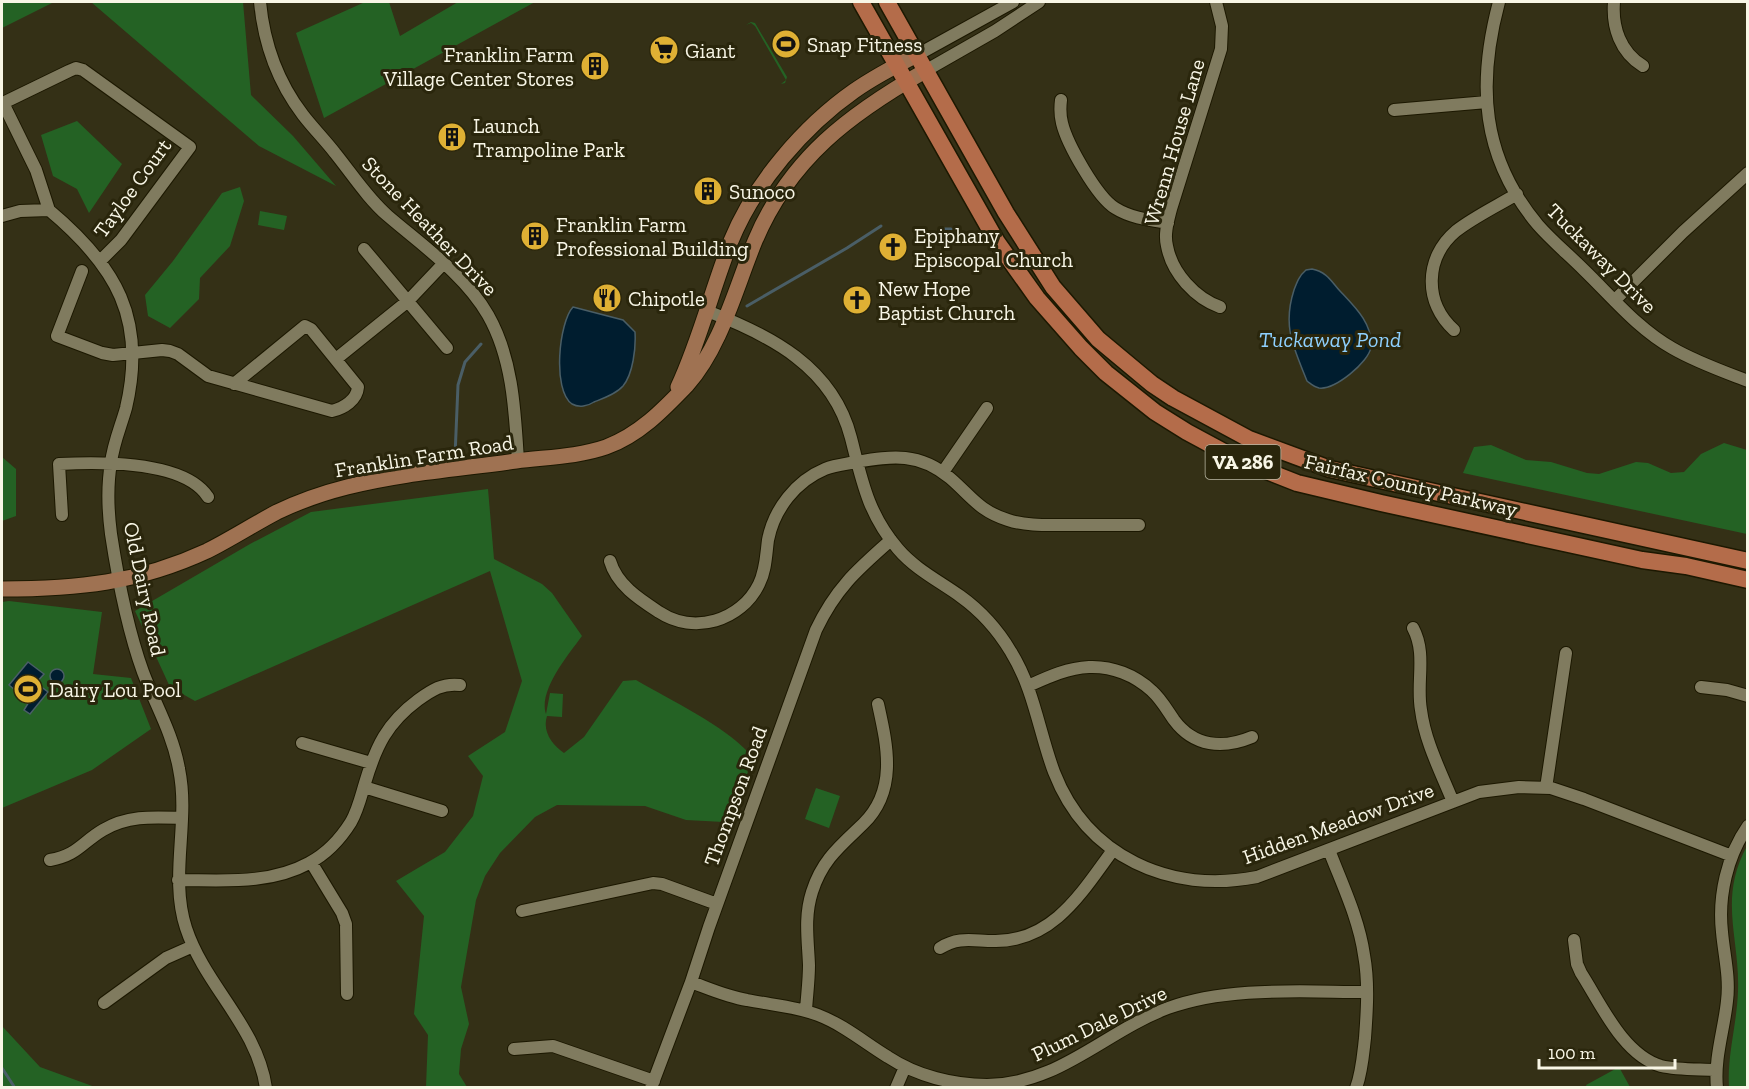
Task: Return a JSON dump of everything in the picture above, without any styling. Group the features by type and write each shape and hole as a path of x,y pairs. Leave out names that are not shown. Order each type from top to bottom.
{"highway":[{"name":"Fairfax County Parkway","path":"861,2 997,242 1057,324 1098,365 1155,412 1187,432 1249,464 1317,489 1642,560 1686,566 1748,580"},
{"name":"Fairfax County Parkway","path":"887,2 1006,213 1053,286 1098,339 1152,384 1173,398 1249,439 1330,469 1748,561"}],"main road":[{"name":"Franklin Farm Road","path":"673,397 688,364 732,240 750,204 771,173 807,132 835,106 873,78 917,54"},
{"name":"Franklin Farm Road","path":"2,589 75,587 152,572 199,554 276,513 324,493 384,479 585,454 608,446 640,429 653,419 696,374 725,318 768,214 796,172 854,115 925,71"}],"street":[{"name":"Stone Heather Drive","path":"260,2 266,40 273,62 292,100 386,214 443,264 478,299 498,334 509,371 518,461"},
{"name":"Franklin Farm Road","path":"917,54 1013,2"},
{"name":"Franklin Farm Road","path":"925,71 1003,26 1039,2"},
{"name":"Wrenn House Lane","path":"1216,2 1222,26 1221,49 1168,223 1167,246 1177,270 1201,298 1220,307"},
{"name":"Tuckaway Drive","path":"1499,2 1488,53 1487,102 1492,136 1517,194 1538,225 1642,326 1671,348 1748,381"},
{"path":"1614,2 1615,26 1620,40 1631,58 1643,66"},
{"name":"Tayloe Court","path":"50,210 36,170 3,103 69,71 83,70 190,147 121,240 100,260"},
{"path":"1061,100 1060,111 1064,131 1095,189 1103,199 1124,213 1168,223"},
{"path":"1394,111 1487,102"},
{"path":"1615,300 1683,232 1748,173"},
{"path":"1454,330 1441,316 1432,295 1431,282 1437,257 1457,230 1517,194"},
{"path":"2,216 20,211 50,210"},
{"name":"Old Dairy Road","path":"50,210 81,238 100,260 120,293 130,330 132,354 130,388 111,462 110,519 120,580 137,653 176,752 182,789 178,880 183,915 193,946 205,970 246,1032 260,1063 266,1088"},
{"path":"364,249 447,348"},
{"path":"336,359 408,301 443,264"},
{"path":"82,271 57,336 102,353 132,354 170,351 178,354 208,376 234,384 332,411 339,409 355,397 358,387 311,329 305,326 234,384"},
{"name":"Hidden Meadow Drive","path":"707,311 760,333 784,346 815,374 833,398 846,425 855,462 873,511 891,540 922,571 959,595 989,621 1003,639 1018,663 1028,686 1053,771 1061,789 1082,820 1113,849 1138,864 1168,876 1212,882 1257,877 1479,792 1498,789 1546,788 1584,799 1732,856"},
{"path":"943,472 987,408"},
{"path":"610,561 617,578 624,586 660,613 684,622 709,622 722,619 745,604 760,582 771,528 786,499 804,481 832,466 890,456 924,462 943,472 982,508 1013,522 1138,525"},
{"path":"62,515 59,464 111,462 136,465 182,476 203,489 208,496"},
{"name":"Thompson Road","path":"653,1084 816,630 831,601 846,582 891,540"},
{"path":"1413,628 1420,645 1419,697 1423,721 1429,744 1453,802"},
{"path":"1546,788 1566,653"},
{"path":"1028,686 1070,669 1106,668 1143,683 1162,702 1175,722 1206,743 1218,745 1252,737"},
{"path":"178,880 262,879 295,870 311,862 343,834 358,807 371,763 383,735 406,709 433,689 442,685 460,685"},
{"path":"1701,687 1727,690 1748,696"},
{"path":"806,1010 809,965 806,922 812,892 818,877 834,851 866,822 875,810 887,780 888,750 878,704"},
{"path":"302,743 371,763"},
{"path":"364,787 442,811"},
{"path":"50,860 72,854 102,831 123,821 151,817 182,818"},
{"path":"1717,1088 1716,1070 1728,1000 1722,901 1732,856 1748,826"},
{"path":"940,948 958,940 1009,940 1039,931 1064,914 1074,903 1113,849"},
{"path":"1329,850 1360,935 1365,956 1363,1056 1356,1088"},
{"path":"311,862 342,913 346,924 347,994"},
{"path":"522,911 653,883 662,884 717,904"},
{"path":"1574,940 1577,964 1581,973 1634,1051 1650,1062 1666,1067 1716,1070"},
{"path":"104,1002 166,958 193,946"},
{"name":"Plum Dale Drive","path":"691,982 745,1000 806,1010 841,1025 905,1067 928,1077 952,1082 989,1085 1015,1082 1049,1073 1135,1022 1171,1007 1196,1000 1235,993 1366,992"},
{"path":"514,1048 553,1046 653,1084"},
{"path":"896,1088 905,1067"}],"green space":[{"path":"2,2 54,2 2,28"},
{"path":"91,2 243,2 251,95 293,136 336,186 259,146"},
{"path":"365,2 389,2 400,36 458,2 535,2 324,118 296,33"},
{"path":"751,22 755,23 787,77 786,80 755,26 751,23 746,25"},
{"path":"77,121 122,164 89,213 77,189 53,176 41,135"},
{"path":"240,187 244,201 230,246 200,278 199,299 170,328 148,316 145,295 173,261 222,193"},
{"path":"260,211 287,216 284,230 258,225"},
{"path":"1724,443 1747,450 1747,534 1463,473 1474,447 1491,445 1526,460 1551,462 1587,473 1599,474 1636,462 1648,463 1671,473 1684,472 1701,454"},
{"path":"2,457 16,469 16,516 2,521"},
{"path":"488,489 494,559 542,584 552,593 582,636 556,674 546,695 546,714 550,693 563,694 562,717 547,716 546,722 549,737 556,746 564,753 584,737 623,681 636,680 711,723 750,754 745,793 741,805 724,822 686,820 645,806 557,805 535,817 500,853 485,876 476,900 461,987 469,1024 461,1049 459,1074 467,1087 426,1087 428,1035 414,1014 424,916 396,881 445,852 473,816 483,776 468,756 505,732 522,681 490,571 195,701 170,687 135,611 250,544 311,512"},
{"path":"2,602 102,612 93,674 131,678 151,729 92,770 2,808"},
{"path":"816,788 840,796 829,828 805,819"},
{"path":"1747,846 1747,1087 1729,1087 1729,1063 1738,991 1732,901 1738,865"},
{"path":"2,1026 40,1067 95,1087 2,1087"},
{"path":"1619,1067 1630,1087 1587,1087 1586,1085"}],"water":[{"name":"Tuckaway Pond","path":"1312,269 1328,277 1357,310 1366,323 1371,339 1369,353 1358,367 1334,385 1319,388 1307,381 1289,326 1291,303 1296,284 1306,270"},
{"path":"573,307 623,320 635,332 633,360 623,386 610,395 583,406 572,404 566,396 560,371 561,341 568,315"},
{"name":"Dairy Lou Pool","path":"28,662 44,674 36,683 48,692 30,714 24,710 29,702 9,685"},
{"name":"Dairy Lou Pool","path":"57,669 62,671 64,676 62,681 57,683 52,681 50,676 52,671"}],"waterway":[{"path":"747,306 881,226"},
{"path":"941,229 951,229"},
{"path":"455,456 458,385 465,362 481,344"},
{"path":"2,1068 15,1088"}],"place":[{"name":"Snap Fitness","path":"786,44"},
{"name":"Giant","path":"664,50"},
{"name":"Franklin Farm Village Center Stores","path":"595,66"},
{"name":"Launch Trampoline Park","path":"452,137"},
{"name":"Sunoco","path":"708,191"},
{"name":"Franklin Farm Professional Building","path":"535,236"},
{"name":"Epiphany Episcopal Church","path":"893,247"},
{"name":"Chipotle","path":"607,298"},
{"name":"New Hope Baptist Church","path":"857,300"},
{"name":"Dairy Lou Pool","path":"28,689"}]}
